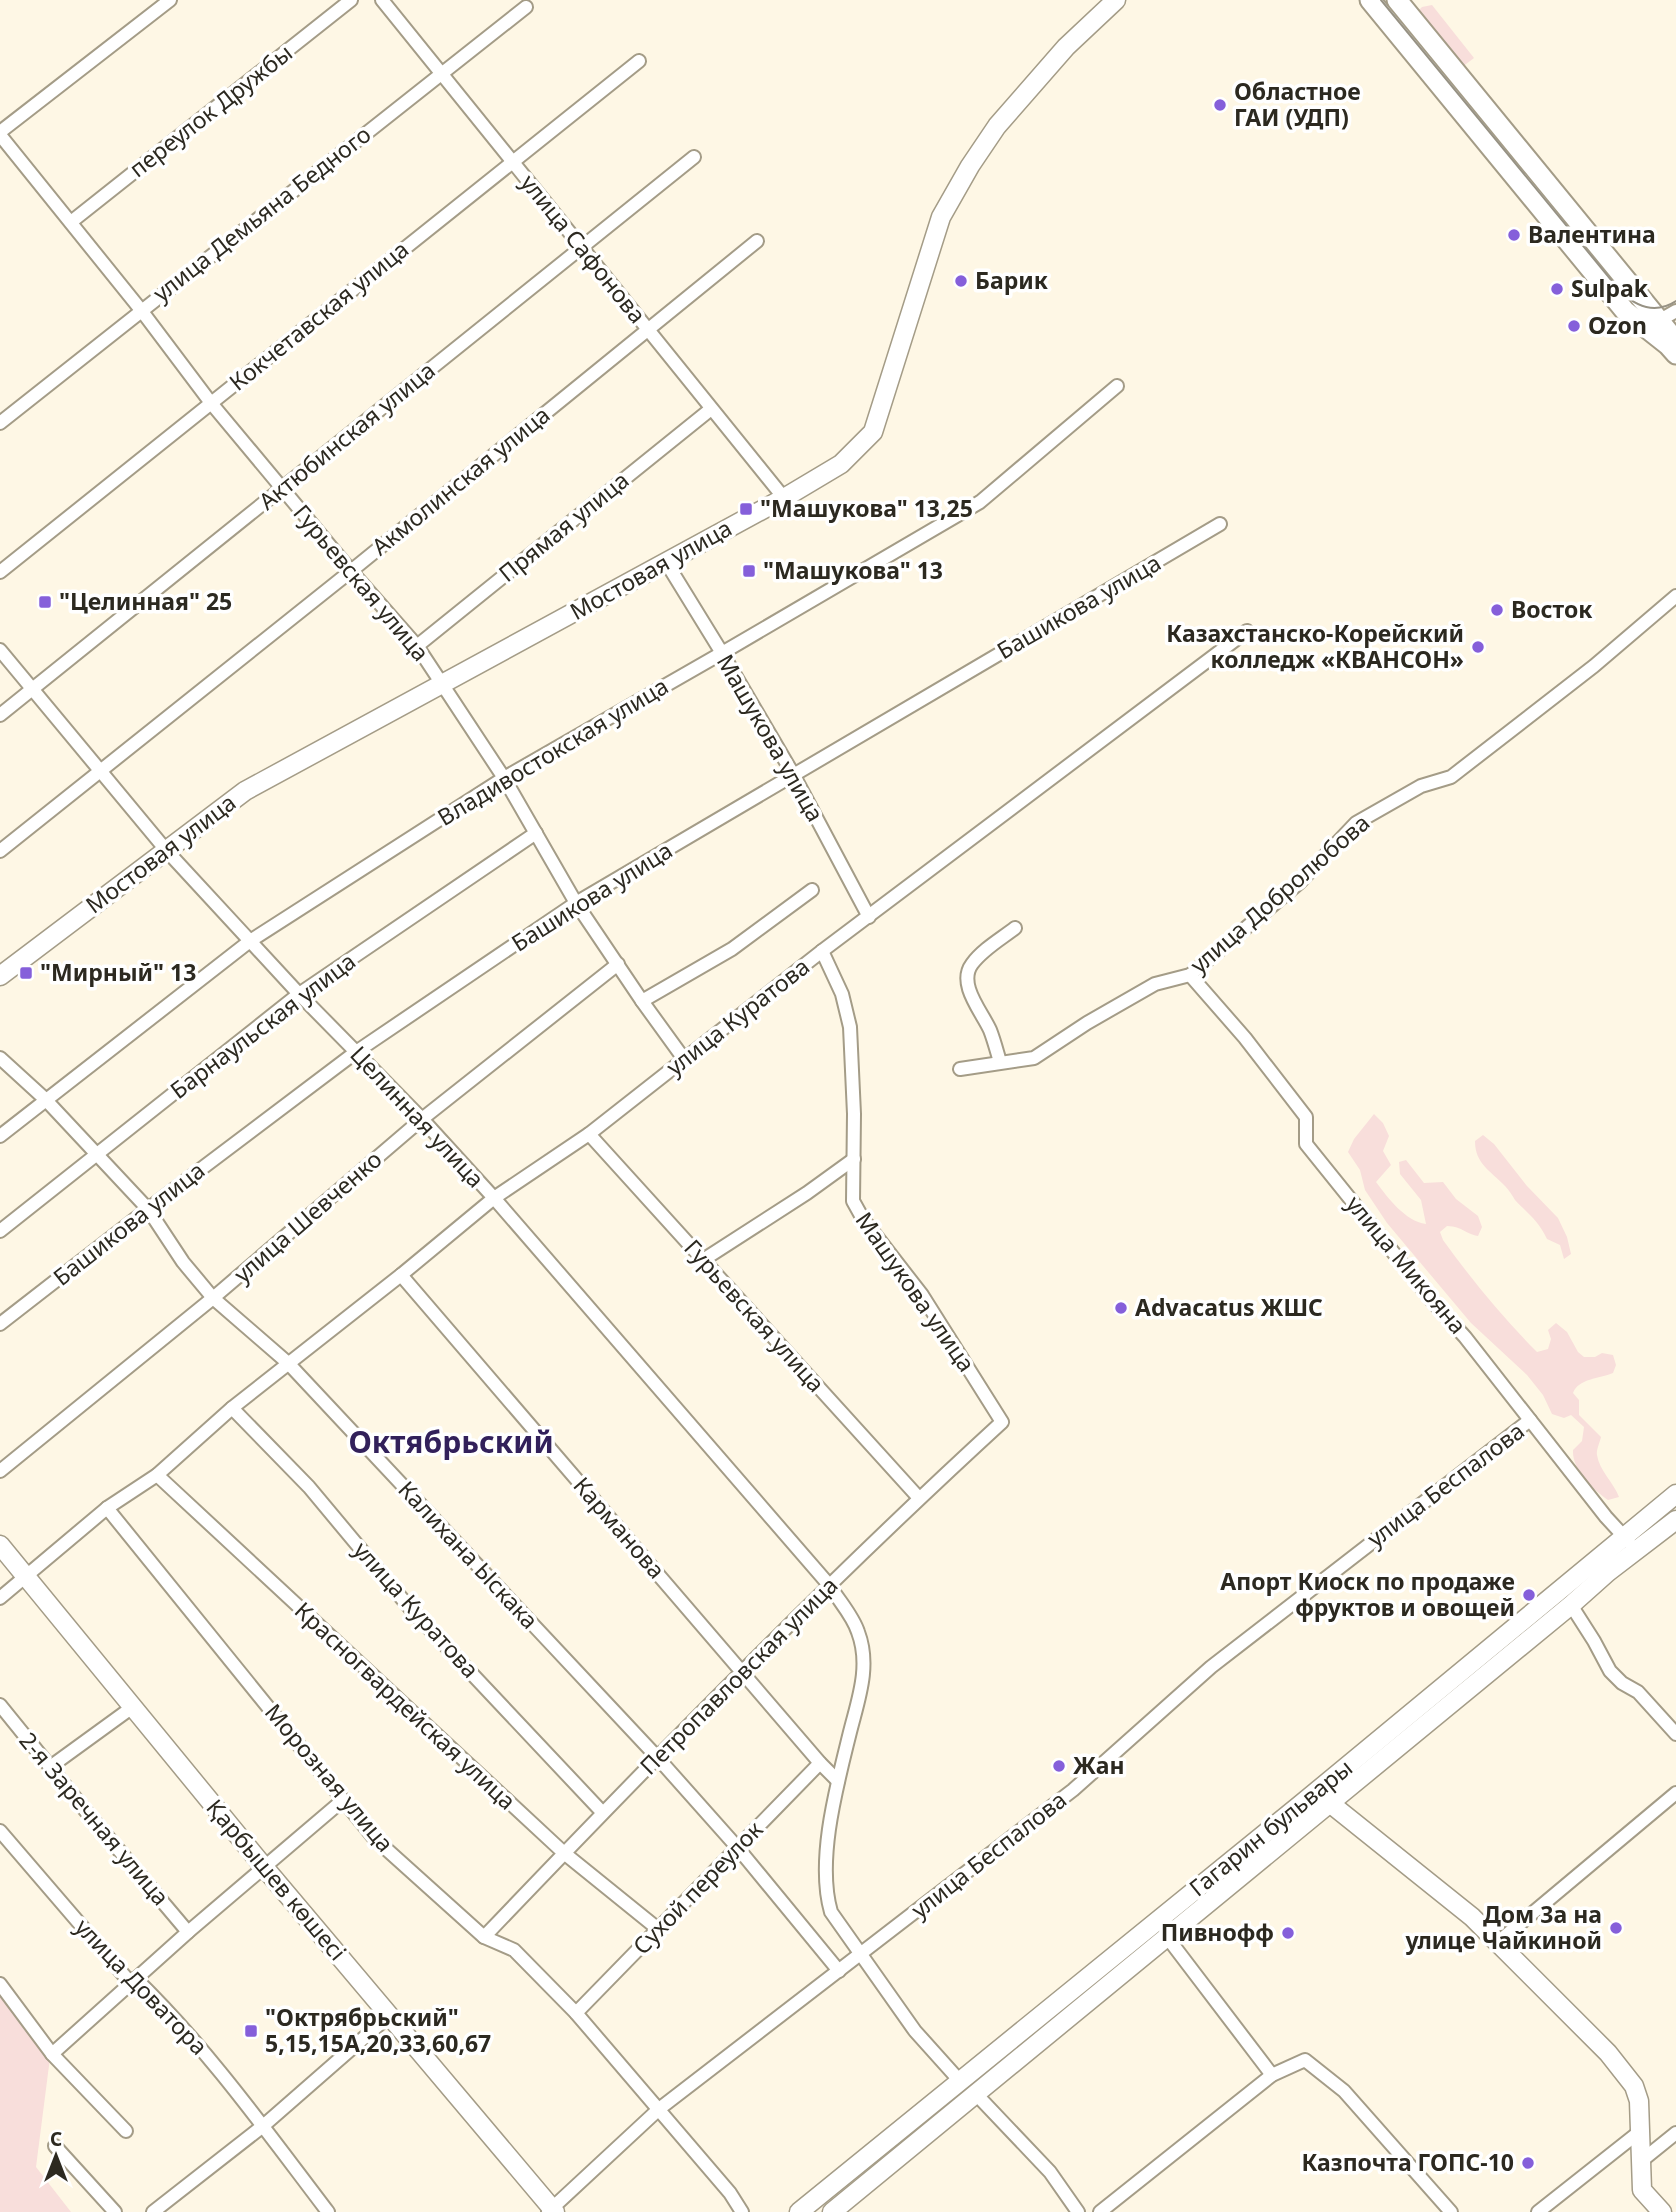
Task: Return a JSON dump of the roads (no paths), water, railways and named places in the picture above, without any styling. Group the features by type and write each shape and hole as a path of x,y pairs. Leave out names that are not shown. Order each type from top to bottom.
{"main road":[{"name":"Мостовая улица","path":"0,976 245,791 784,498 841,464 873,432 941,218 966,172 997,126 1066,47 1115,0"},
{"path":"1370,0 1625,310 1662,320"},
{"path":"1398,0 1642,301 1662,320 1676,341"},
{"path":"1662,320 1676,354"},
{"name":"Гагарин бульвары","path":"832,2212 1167,1937 1322,1797 1348,1786 1571,1605 1608,1572 1676,1494"},
{"name":"Гагарин бульвары","path":"799,2212 960,2080 1322,1797 1631,1544 1676,1520"},
{"name":"Қарбышев көшесі","path":"0,1545 264,1867 552,2211"},
{"path":"1348,1786 1352,1805 1371,1837"},
{"path":"1322,1797 1472,1917 1608,2053 1634,2086 1639,2101 1642,2190 1662,2212"},
{"path":"960,2080 975,2093"}],"street":[{"path":"0,133 170,0"},
{"name":"переулок Дружбы","path":"71,222 351,0"},
{"name":"улица Сафонова","path":"382,0 784,498"},
{"name":"улица Демьяна Бедного","path":"0,424 526,7"},
{"name":"Кокчетавская улица","path":"0,572 639,61"},
{"name":"Гурьевская улица","path":"0,133 211,402 417,646 504,778 576,903 684,1059"},
{"name":"Актюбинская улица","path":"0,715 694,156"},
{"name":"Акмолинская улица","path":"0,850 351,571 757,241"},
{"name":"Владивостокская улица","path":"0,1136 250,941 504,778 980,502 1117,386"},
{"name":"Прямая улица","path":"417,646 711,409"},
{"name":"Башикова улица","path":"0,1324 356,1052 576,903 1220,524"},
{"name":"Машукова улица","path":"666,562 793,774 869,918"},
{"name":"улица Добролюбова","path":"960,1069 1034,1058 1087,1023 1156,984 1190,975 1299,883 1356,822 1421,786 1451,777 1594,666 1676,596"},
{"name":"улица Куратова","path":"0,1598 107,1508 157,1475 232,1408 494,1198 589,1134 822,951 1247,631"},
{"name":"Целинная улица","path":"0,650 166,850 494,1198 830,1586 858,1631 864,1676 838,1781 825,1864 825,1892 831,1912 915,2031 960,2080"},
{"name":"Барнаульская улица","path":"0,1231 299,994 536,833"},
{"path":"642,1002 732,949 812,890"},
{"path":"1000,1062 968,983 970,966 1015,928"},
{"name":"Машукова улица","path":"822,951 842,994 850,1027 853,1077 853,1201 863,1219 922,1295 1002,1422"},
{"name":"улица Шевченко","path":"0,1471 213,1298 422,1119 618,964"},
{"name":"улица Микояна","path":"1190,975 1245,1038 1306,1117 1306,1144 1434,1303 1465,1336 1606,1517 1631,1544"},
{"name":"Калихана Ыскака","path":"0,1058 45,1099 148,1209 183,1262 213,1298 288,1363 657,1757 737,1847 839,1971"},
{"name":"Гурьевская улица","path":"589,1134 919,1498"},
{"path":"703,1259 807,1193 854,1159"},
{"name":"Карманова","path":"401,1275 838,1781"},
{"name":"улица Куратова","path":"232,1408 309,1487 410,1606 602,1812"},
{"name":"улица Беспалова","path":"552,2211 659,2109 1073,1790 1211,1667 1530,1420"},
{"name":"Петропавловская улица","path":"484,1937 657,1757 919,1498 1002,1422"},
{"name":"Красногвардейская улица","path":"157,1475 564,1853 658,1929"},
{"name":"Морозная улица","path":"107,1508 374,1838 484,1937 514,1950 576,2013 730,2193 742,2212"},
{"path":"1571,1605 1610,1671 1622,1683 1638,1692 1676,1734"},
{"name":"2-я Заречная улица","path":"0,1705 188,1932"},
{"path":"50,1767 134,1706"},
{"name":"Сухой переулок","path":"576,2013 820,1763"},
{"path":"1498,1942 1676,1793"},
{"path":"51,2054 188,1932 343,1800"},
{"name":"улица Доватора","path":"0,1831 128,1980 136,1979 168,2010 263,2126 328,2212"},
{"path":"1167,1937 1272,2075"},
{"path":"0,1984 51,2054 126,2131"},
{"path":"153,2212 263,2126 390,2015"},
{"path":"1101,2212 1272,2075 1305,2060 1344,2091 1444,2210"},
{"path":"975,2093 1049,2172 1078,2212"},
{"path":"1538,2212 1638,2133"},
{"path":"1640,2162 1676,2133"},
{"path":"55,2146 115,2212"}],"tram line":[{"path":"1381,0 1621,292 1634,302 1647,307 1661,307 1676,301"}],"place":[{"name":"Областное ГАИ (УДП)","path":"1220,105"},
{"name":"Валентина","path":"1514,235"},
{"name":"Барик","path":"961,281"},
{"name":"Sulpak","path":"1557,289"},
{"name":"Ozon","path":"1574,326"},
{"name":"\"Машукова\" 13,25","path":"746,509"},
{"name":"\"Машукова\" 13","path":"749,571"},
{"name":"\"Целинная\" 25","path":"45,602"},
{"name":"Восток","path":"1497,610"},
{"name":"Казахстанско-Корейский колледж «КВАНСОН»","path":"1478,647"},
{"name":"\"Мирный\" 13","path":"26,973"},
{"name":"Advacatus ЖШС","path":"1121,1308"},
{"name":"Апорт Киоск по продаже фруктов и овощей","path":"1529,1595"},
{"name":"Жан","path":"1059,1766"},
{"name":"Дом 3а на улице Чайкиной","path":"1616,1928"},
{"name":"Пивнофф","path":"1288,1933"},
{"name":"\"Октрябрьский\" 5,15,15А,20,33,60,67","path":"251,2031"},
{"name":"Казпочта ГОПС-10","path":"1528,2163"}],"district":[{"name":"Октябрьский","path":"451,1443"}]}
